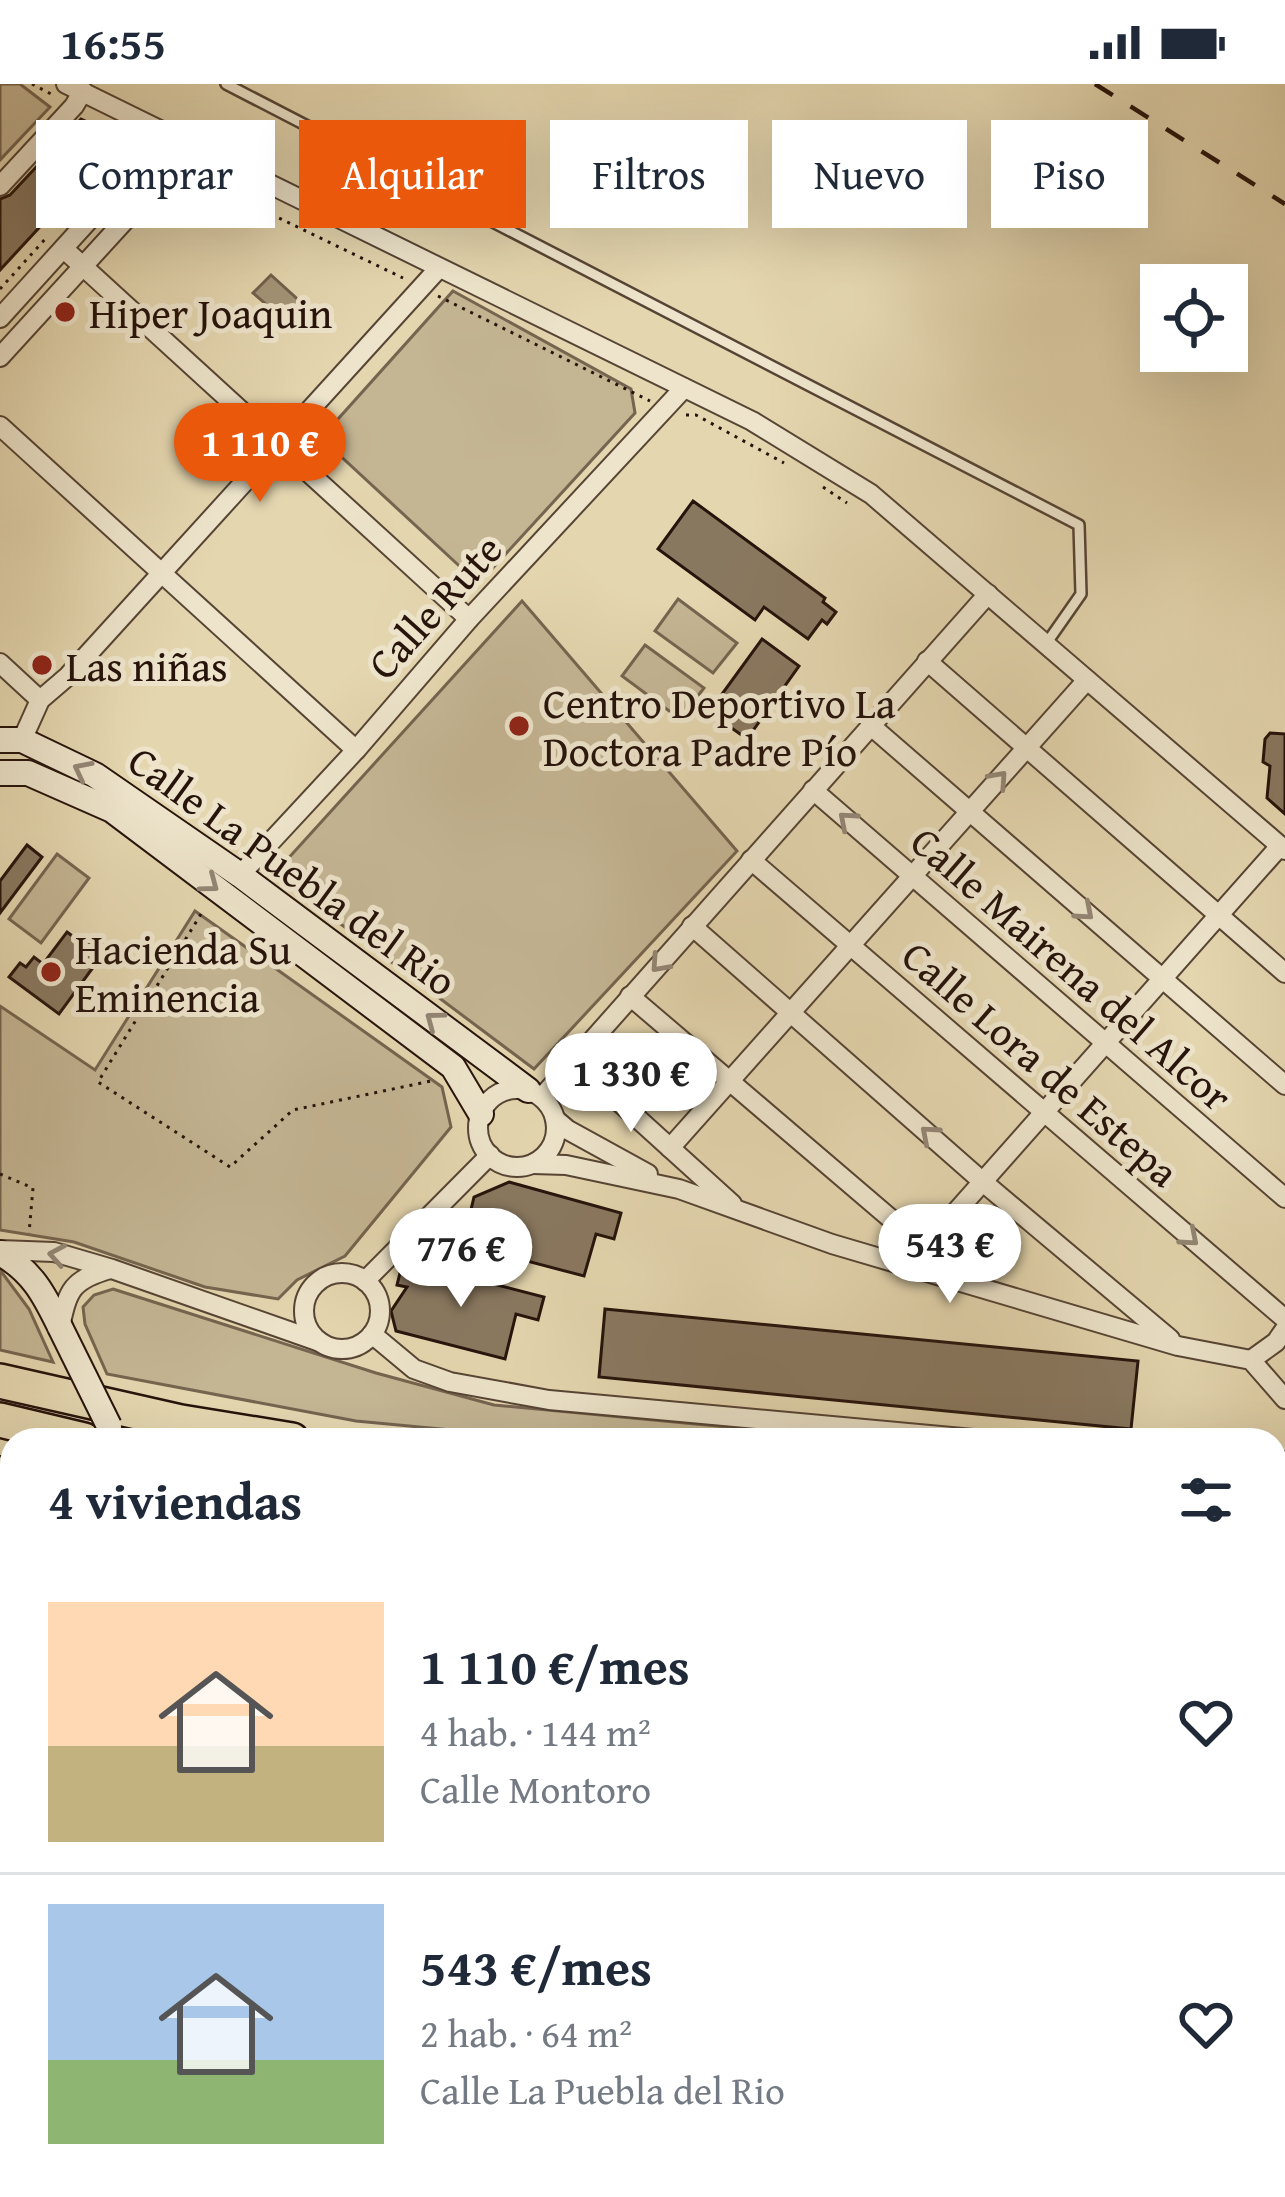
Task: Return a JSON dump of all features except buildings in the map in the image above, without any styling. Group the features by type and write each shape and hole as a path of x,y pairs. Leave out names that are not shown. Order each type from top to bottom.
{"highway":[{"path":"0,1382 218,1428"},
{"path":"0,1420 34,1428"}],"street":[{"path":"0,186 75,96 133,120"},
{"path":"275,187 752,421 872,494 1282,848 908,1266"},
{"path":"0,318 67,228"},
{"path":"0,357 118,228"},
{"path":"53,243 84,266 469,619"},
{"path":"11,740 40,700 68,676 440,268"},
{"name":"Calle Rute","path":"240,875 684,388"},
{"path":"0,426 356,750"},
{"path":"535,1094 573,1060 988,594"},
{"path":"927,661 1285,973"},
{"path":"0,663 40,700"},
{"path":"670,1148 1087,680"},
{"path":"870,725 1285,1085"},
{"name":"Calle La Puebla del Rio","path":"11,740 95,775 240,875 535,1094"},
{"name":"Calle La Puebla del Rio","path":"0,773 28,772 112,811 453,1067 481,1114"},
{"name":"Calle Mairena del Alcor","path":"813,790 1285,1198"},
{"name":"Calle Lora de Estepa","path":"751,860 1285,1319"},
{"path":"692,926 1143,1328"},
{"path":"630,996 925,1248"},
{"path":"573,1060 740,1211"},
{"path":"679,1190 611,1155 556,1119 535,1094 505,1091 481,1114 479,1136 490,1155 510,1166 566,1165 679,1190 908,1266 1143,1328 1178,1346 1251,1360 1285,1399"},
{"path":"533,1164 552,1146 556,1119"},
{"path":"365,1281 490,1155"},
{"path":"0,1252 54,1252 112,1268 330,1347 353,1348 372,1334 378,1324 378,1300 355,1275 332,1274 284,1313 253,1319"},
{"path":"0,1252 32,1277 110,1428"},
{"path":"60,1327 66,1295 84,1277 112,1268"},
{"path":"307,1298 306,1322 320,1342"},
{"path":"1251,1360 1285,1330"},
{"path":"372,1334 414,1369 450,1382 549,1400 854,1428"}],"lane":[{"path":"226,84 1079,525 1081,594 1046,644"}],"path":[{"path":"32,84 75,96"},
{"path":"40,84 75,96"},
{"path":"275,215 677,415 696,415 791,467"},
{"path":"0,289 53,243"},
{"path":"0,297 53,243"},
{"path":"820,485 847,503"},
{"path":"200,914 98,1082 230,1167 293,1110 431,1082"},
{"path":"0,1174 33,1188 29,1234"}],"shaded area":[{"path":"0,84 20,84 50,107 0,160"},
{"path":"271,275 305,306 290,325 253,293"},
{"path":"453,291 631,389 635,413 490,571 468,574 321,438"},
{"path":"678,599 737,643 713,673 655,631"},
{"name":"Centro Deportivo La Doctora Padre Pío","path":"522,601 737,851 534,1069 274,874"},
{"path":"645,645 704,688 680,719 622,676"},
{"path":"57,854 89,878 41,943 9,919"},
{"path":"195,911 442,1087 451,1127 345,1256 297,1280 278,1299 205,1287 74,1242 0,1230 0,1006 95,1070"},
{"path":"0,1270 29,1309 53,1362 0,1350"},
{"path":"113,1289 376,1373 494,1405 738,1428 430,1428 356,1421 107,1374 85,1324 83,1307 94,1295"}],"railway":[{"path":"1095,84 1285,204"}],"place":[{"name":"Hiper Joaquin","path":"65,312"},
{"name":"Las niñas","path":"42,665"},
{"name":"Centro Deportivo La Doctora Padre Pío","path":"519,726"},
{"name":"Hacienda Su Eminencia","path":"51,972"}]}
